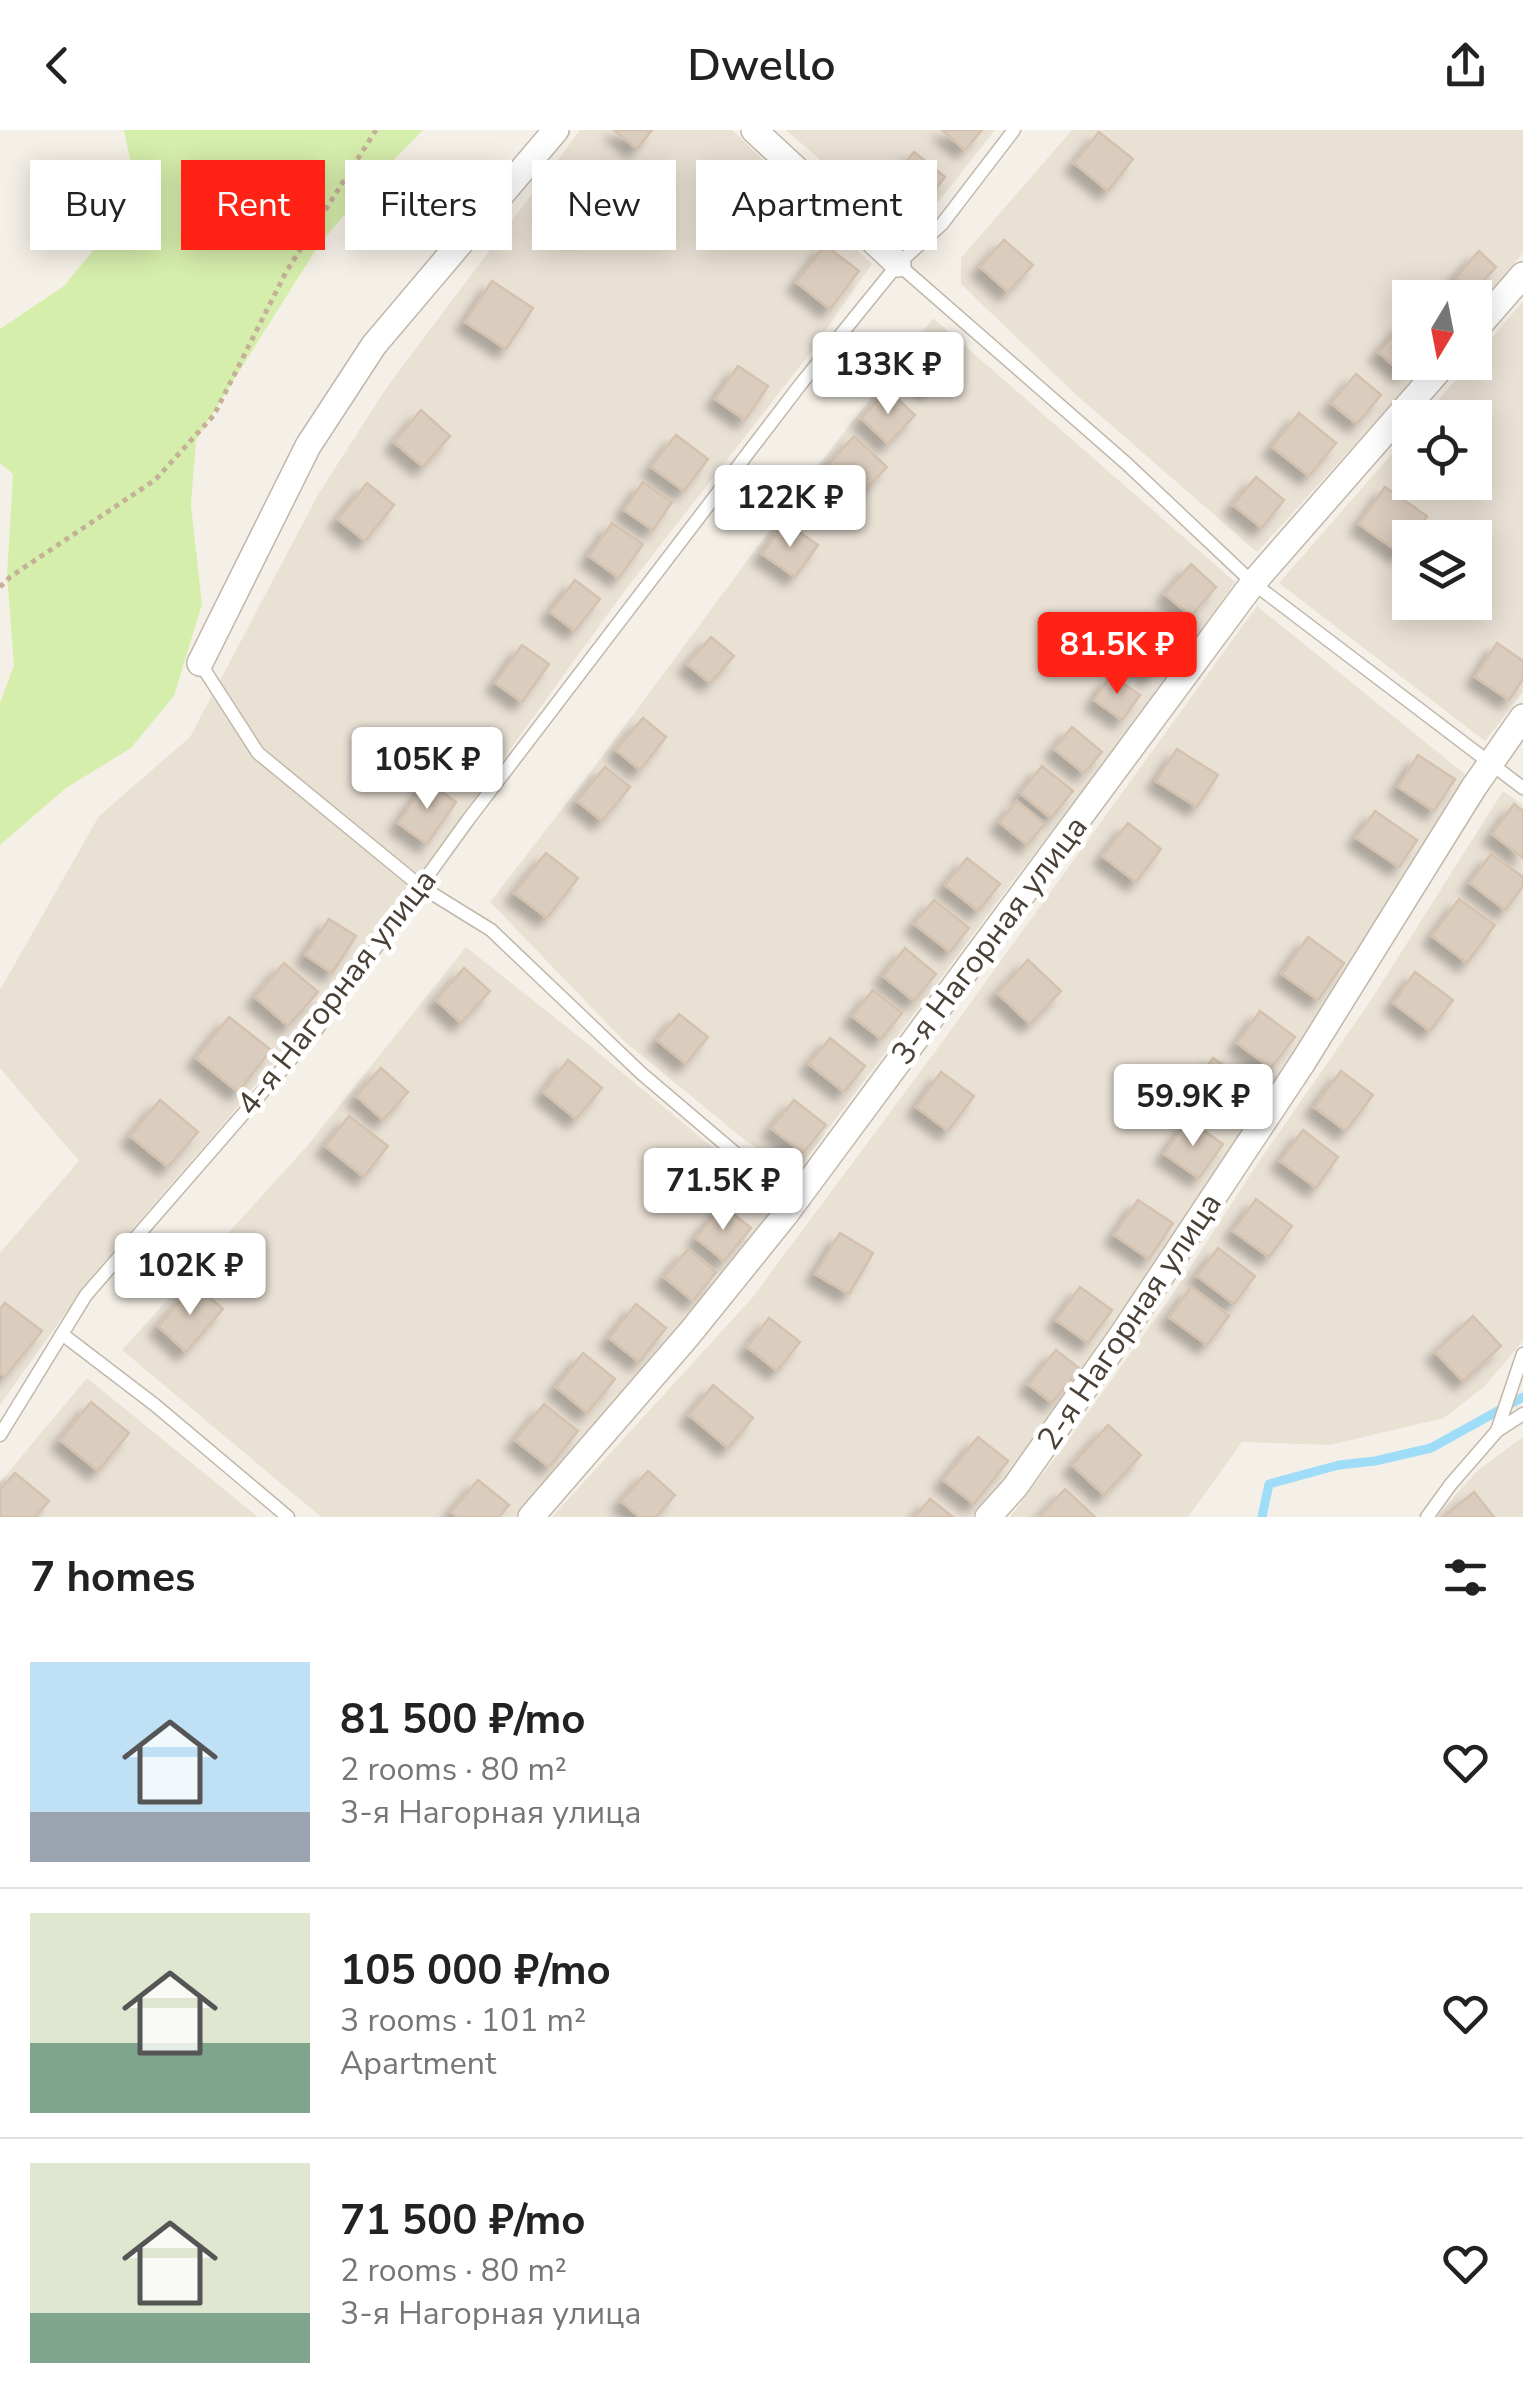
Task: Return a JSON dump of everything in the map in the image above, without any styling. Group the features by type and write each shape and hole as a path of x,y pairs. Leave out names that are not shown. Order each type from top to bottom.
{"street":[{"path":"200,663 308,446 374,345 556,130"},
{"path":"754,130 898,264"},
{"path":"1492,311 1523,275"},
{"name":"3-я Нагорная улица","path":"531,1517 690,1334 785,1215 1253,583 1430,380"},
{"name":"2-я Нагорная улица","path":"988,1517 1015,1486 1133,1319 1523,717"}],"lane":[{"name":"4-я Нагорная улица","path":"0,1436 86,1296 316,1029 800,385 898,264 942,224 1014,130"},
{"path":"898,264 1127,464 1253,583 1523,788"},
{"path":"200,663 258,752 420,886 491,930 641,1073 734,1152 785,1215"},
{"path":"62,1334 154,1404 288,1517"},
{"path":"1497,1431 1523,1354"},
{"path":"1428,1517 1497,1431 1523,1414"}],"path":[{"path":"0,588 10,577 155,480 214,415 286,272 376,130"}],"shaded area":[{"path":"580,130 732,130 763,160 696,160 696,250 857,250 872,264 804,361 623,593 344,976 89,1280 0,1405 0,1253 79,1161 0,1068 0,990 99,816 190,737 319,493 387,387 490,250 512,250 512,221 532,194 532,250 676,250 676,160 557,160"},
{"path":"786,130 995,130 937,203 937,160 820,160"},
{"path":"1072,130 1523,130 1523,253 1492,290 1492,280 1392,280 1392,380 1414,380 1257,552 1073,392 961,284 961,258"},
{"path":"1523,301 1523,692 1485,741 1279,583 1392,454 1392,500 1492,500 1492,400 1438,400 1456,380 1492,380 1492,338"},
{"path":"933,318 1235,582 1138,720 794,1175 624,1041 490,902"},
{"path":"1257,606 1466,775 1390,906 1277,1084 1059,1408 985,1507 975,1517 552,1517 752,1298"},
{"path":"1503,791 1523,805 1523,1341 1485,1386 1444,1418 1330,1445 1242,1442 1188,1517 1010,1517 1170,1298 1371,1000"},
{"path":"466,947 723,1156 771,1219 521,1517 321,1517 122,1350 307,1146"},
{"path":"87,1378 258,1517 0,1517 0,1482"},
{"path":"1523,1437 1523,1517 1436,1517 1478,1470"}],"green space":[{"path":"124,130 423,130 394,160 345,160 345,214 325,237 325,160 181,160 181,250 316,250 196,440 191,505 202,604 174,696 131,748 66,788 0,845 0,703 14,665 7,575 13,474 0,463 0,329 64,286 94,250 161,250 161,160 130,160"}],"building":[{"path":"614,130 652,130 637,149"},
{"path":"942,130 982,130 965,150"},
{"path":"1099,132 1133,159 1108,191 1074,163"},
{"path":"914,152 924,160 907,160"},
{"path":"937,171 945,177 937,187"},
{"path":"1004,240 1033,265 1008,292 980,267"},
{"path":"821,250 832,250 859,271 830,309 796,282"},
{"path":"1479,251 1496,267 1484,280 1455,278"},
{"path":"492,281 533,308 506,349 465,322"},
{"path":"1392,336 1392,364 1378,352"},
{"path":"930,338 955,360 928,390 903,367"},
{"path":"738,366 768,386 745,420 715,399"},
{"path":"1356,374 1381,395 1357,424 1331,403"},
{"path":"888,390 915,415 888,444 861,418"},
{"path":"421,410 450,436 423,467 394,442"},
{"path":"1299,413 1336,443 1309,476 1272,447"},
{"path":"676,435 708,459 684,491 651,467"},
{"path":"854,436 887,467 858,497 826,467"},
{"path":"1256,477 1284,500 1262,528 1233,505"},
{"path":"643,482 672,502 653,530 624,510"},
{"path":"367,483 394,505 365,541 338,519"},
{"path":"1385,487 1392,492 1392,500 1404,500 1427,516 1424,520 1392,520 1392,548 1359,524"},
{"path":"785,522 818,545 795,577 762,554"},
{"path":"612,523 643,544 619,578 589,556"},
{"path":"1191,564 1216,587 1191,616 1165,594"},
{"path":"575,580 600,599 575,631 550,612"},
{"path":"1146,631 1172,653 1150,678 1125,656"},
{"path":"711,637 734,656 710,683 687,664"},
{"path":"1497,643 1523,661 1523,679 1509,700 1475,677"},
{"path":"522,645 549,664 522,702 495,683"},
{"path":"1111,675 1140,695 1122,720 1094,700"},
{"path":"643,718 666,737 640,770 616,750"},
{"path":"1072,727 1102,752 1084,773 1054,749"},
{"path":"1177,749 1218,775 1197,807 1156,781"},
{"path":"1418,755 1455,779 1434,811 1398,787"},
{"path":"1042,766 1073,791 1051,818 1020,793"},
{"path":"605,767 630,787 602,821 577,801"},
{"path":"427,781 456,802 427,844 398,823"},
{"path":"1017,801 1045,824 1027,845 999,822"},
{"path":"1514,804 1523,811 1523,858 1492,834"},
{"path":"1375,811 1417,840 1399,867 1356,838"},
{"path":"1128,823 1161,849 1136,882 1102,856"},
{"path":"546,853 578,878 547,918 514,893"},
{"path":"1491,854 1523,877 1523,886 1505,910 1470,883"},
{"path":"967,858 1000,884 978,911 945,885"},
{"path":"1459,899 1495,925 1467,963 1432,936"},
{"path":"934,900 969,928 950,952 914,924"},
{"path":"329,919 356,936 332,973 305,955"},
{"path":"1308,937 1344,963 1318,1000 1282,974"},
{"path":"905,948 936,974 914,1001 883,976"},
{"path":"1028,960 1061,991 1030,1024 997,993"},
{"path":"284,963 318,992 288,1026 255,997"},
{"path":"464,968 490,991 461,1023 436,1000"},
{"path":"1415,972 1453,1000 1430,1031 1393,1003"},
{"path":"873,990 902,1013 881,1039 852,1016"},
{"path":"1260,1011 1295,1037 1271,1068 1237,1043"},
{"path":"679,1014 708,1037 686,1064 657,1040"},
{"path":"229,1017 271,1050 238,1092 196,1058"},
{"path":"830,1038 865,1066 844,1092 809,1064"},
{"path":"1213,1058 1247,1081 1229,1108 1195,1084"},
{"path":"568,1060 602,1088 576,1119 543,1092"},
{"path":"381,1068 408,1092 383,1120 356,1096"},
{"path":"1341,1071 1373,1095 1346,1131 1314,1107"},
{"path":"941,1072 974,1096 948,1131 916,1107"},
{"path":"160,1100 198,1132 168,1167 130,1136"},
{"path":"794,1100 826,1125 803,1153 771,1128"},
{"path":"349,1116 388,1146 364,1177 325,1146"},
{"path":"1188,1120 1223,1144 1199,1178 1164,1154"},
{"path":"1303,1130 1338,1157 1316,1188 1280,1161"},
{"path":"1256,1199 1292,1226 1269,1257 1233,1231"},
{"path":"1138,1200 1173,1223 1149,1259 1114,1235"},
{"path":"722,1205 751,1228 724,1261 696,1238"},
{"path":"840,1233 873,1253 849,1294 815,1274"},
{"path":"1218,1248 1255,1276 1234,1304 1197,1276"},
{"path":"688,1249 716,1272 693,1301 664,1277"},
{"path":"195,1285 223,1309 186,1352 158,1326"},
{"path":"1080,1287 1112,1310 1088,1343 1056,1320"},
{"path":"1191,1287 1229,1316 1207,1345 1169,1317"},
{"path":"5,1303 42,1331 5,1377 0,1373 0,1309"},
{"path":"636,1304 666,1328 639,1362 609,1338"},
{"path":"1473,1316 1501,1346 1463,1381 1435,1352"},
{"path":"769,1318 800,1342 777,1371 747,1347"},
{"path":"1056,1350 1080,1369 1052,1403 1028,1384"},
{"path":"583,1353 615,1379 587,1413 556,1387"},
{"path":"713,1385 753,1418 728,1448 689,1415"},
{"path":"91,1402 129,1433 98,1471 60,1440"},
{"path":"544,1404 578,1431 549,1467 515,1440"},
{"path":"1108,1425 1141,1455 1104,1495 1072,1465"},
{"path":"978,1437 1008,1461 974,1504 943,1480"},
{"path":"648,1471 675,1495 656,1517 639,1517 621,1501"},
{"path":"15,1473 49,1501 35,1517 0,1517 0,1490"},
{"path":"478,1480 509,1505 499,1517 457,1517 451,1512"},
{"path":"1065,1489 1095,1517 1039,1517"},
{"path":"1474,1492 1494,1517 1443,1517"},
{"path":"930,1499 953,1517 915,1517"}],"waterway":[{"path":"1262,1517 1269,1484 1339,1465 1431,1448 1523,1397"}]}
